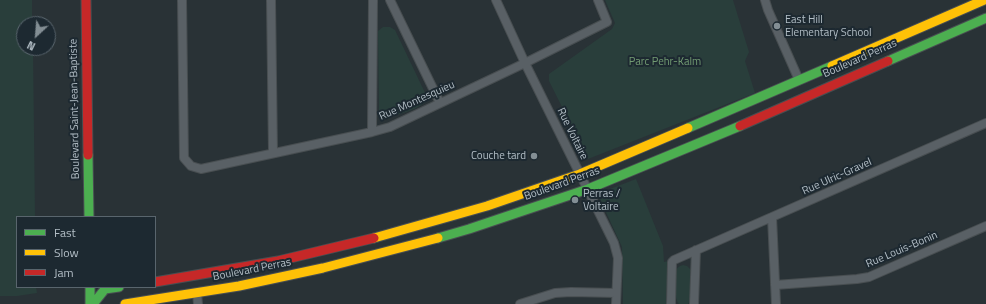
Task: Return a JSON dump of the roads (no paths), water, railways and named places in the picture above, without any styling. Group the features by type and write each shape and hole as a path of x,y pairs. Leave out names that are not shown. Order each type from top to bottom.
{"main road":[{"name":"Boulevard Saint-Jean-Baptiste","path":"86,0 89,216"},
{"name":"Boulevard Perras","path":"156,282 278,261 401,231 487,206 580,174 984,0"},
{"name":"Boulevard Perras","path":"125,304 197,293 364,259 469,229 588,189 741,126 986,18"},
{"path":"90,288 90,304"},
{"path":"93,304 105,289 112,288"}],"street":[{"name":"Rue Montesquieu","path":"182,0 184,158 192,166 201,169 372,132 390,126 525,64 607,22 598,0"},
{"path":"271,0 273,153"},
{"path":"372,132 373,0"},
{"path":"390,0 440,103"},
{"name":"Rue Voltaire","path":"496,0 525,64 588,189 617,251 618,277 616,304"},
{"path":"766,0 768,10 799,80"},
{"name":"Rue Ulric-Gravel","path":"671,304 672,262 674,260 986,123"},
{"path":"772,217 776,304"},
{"name":"Rue Louis-Bonin","path":"775,285 868,277 986,226"},
{"path":"694,304 696,250"},
{"path":"197,293 198,304"},
{"path":"520,304 555,293 616,293"}],"place":[{"name":"East Hill Elementary School","path":"777,26"},
{"name":"Couche tard","path":"534,156"},
{"name":"Perras / Voltaire","path":"575,200"}],"park label":[{"name":"Parc Pehr-Kalm","path":"665,62"}]}
